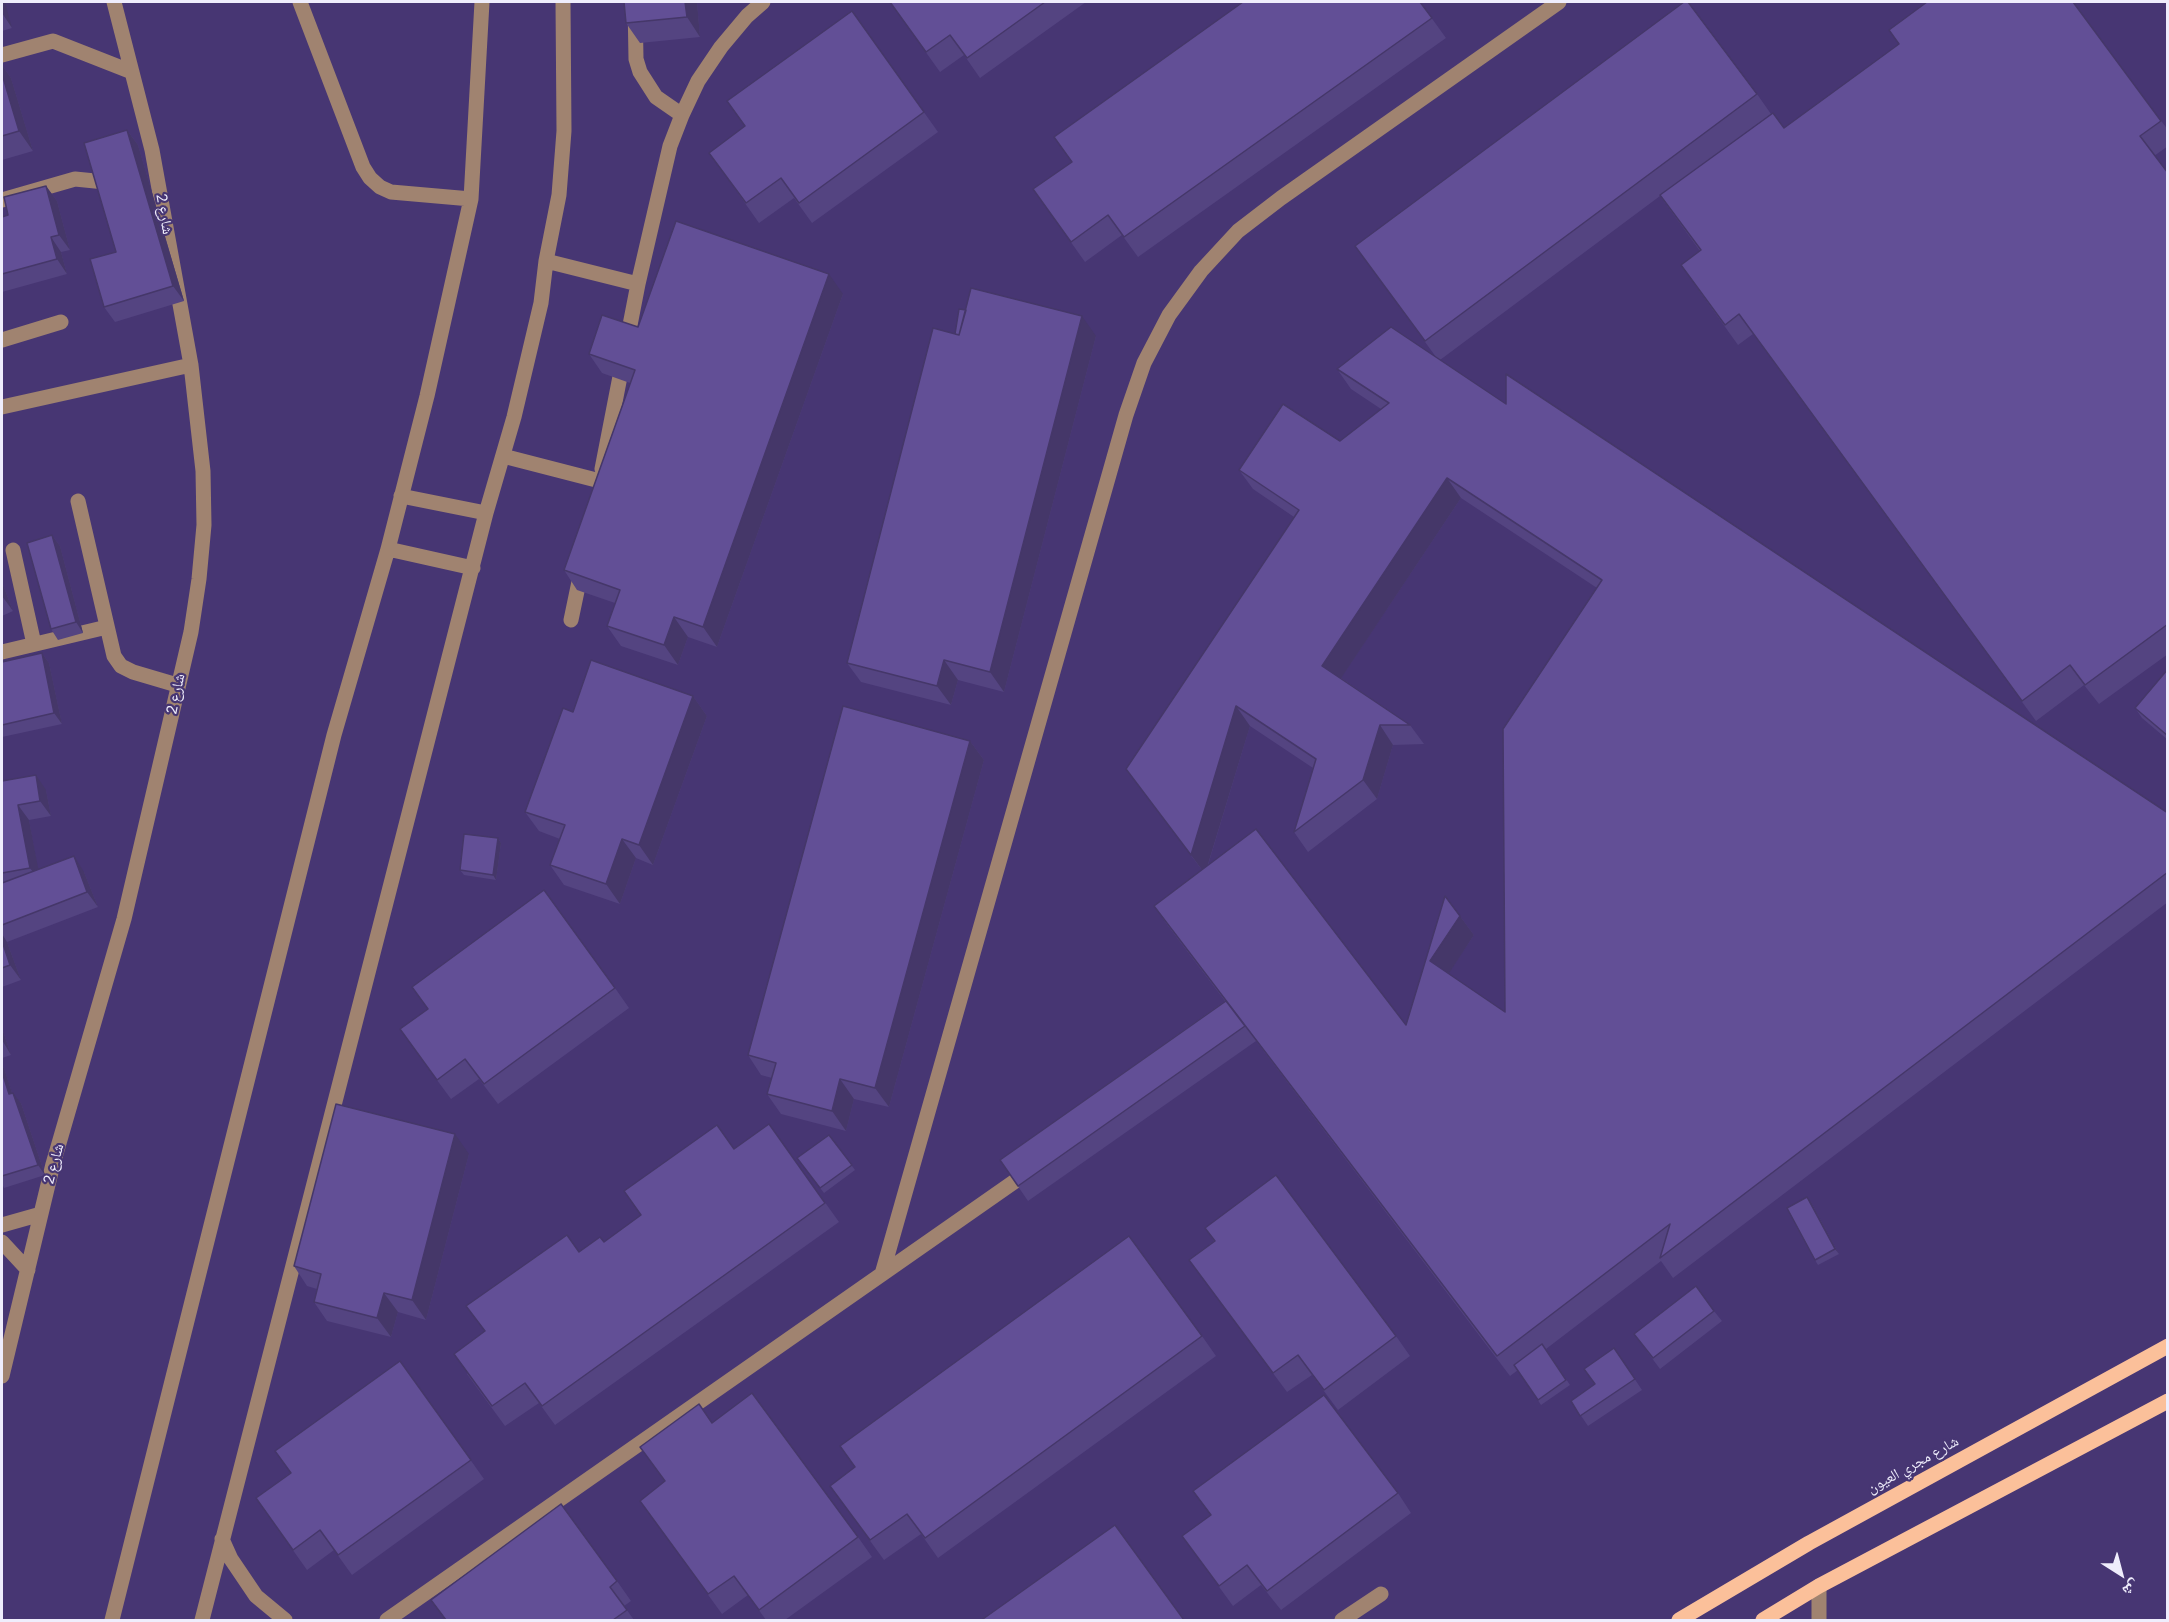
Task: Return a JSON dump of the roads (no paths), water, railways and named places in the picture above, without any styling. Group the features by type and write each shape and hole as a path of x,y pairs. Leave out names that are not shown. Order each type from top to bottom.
{"main road":[{"name":"شارع مجري العيون","path":"1679,1620 1809,1543 2168,1346"},
{"path":"1763,1620 1819,1586 2168,1401"}],"street":[{"name":"شارع 2","path":"2,1376 53,1164 124,919 191,632 204,525 203,471 191,365 154,187 152,150 114,2"},
{"path":"300,2 363,167 370,178 380,187 391,192 471,199"},
{"path":"112,1620 334,735 388,549 427,396 471,199 482,2"},
{"path":"202,1620 541,303 546,261 559,195 564,131 563,2"},
{"path":"635,2 636,59 640,72 656,97 682,115"},
{"path":"503,456 599,487 638,284 670,146 698,81 721,47 762,2"},
{"path":"882,1274 1126,415 1144,363 1169,315 1201,271 1238,231 1281,198 1559,2"},
{"path":"2,55 52,41 132,72"},
{"path":"2,200 75,178 128,184"},
{"path":"546,261 638,284"},
{"path":"2,340 61,322"},
{"path":"2,407 191,365"},
{"path":"401,496 486,513"},
{"path":"78,501 114,656 122,666 133,672 177,685"},
{"path":"388,549 473,568"},
{"path":"13,550 34,644"},
{"path":"571,620 583,562"},
{"path":"2,652 107,627"},
{"path":"387,1620 1048,1159"},
{"path":"2,1225 41,1214"},
{"path":"2,1242 28,1269"},
{"path":"222,1539 231,1560 255,1596 285,1620"},
{"path":"1819,1586 1819,1620"},
{"path":"1342,1620 1380,1594"}]}
